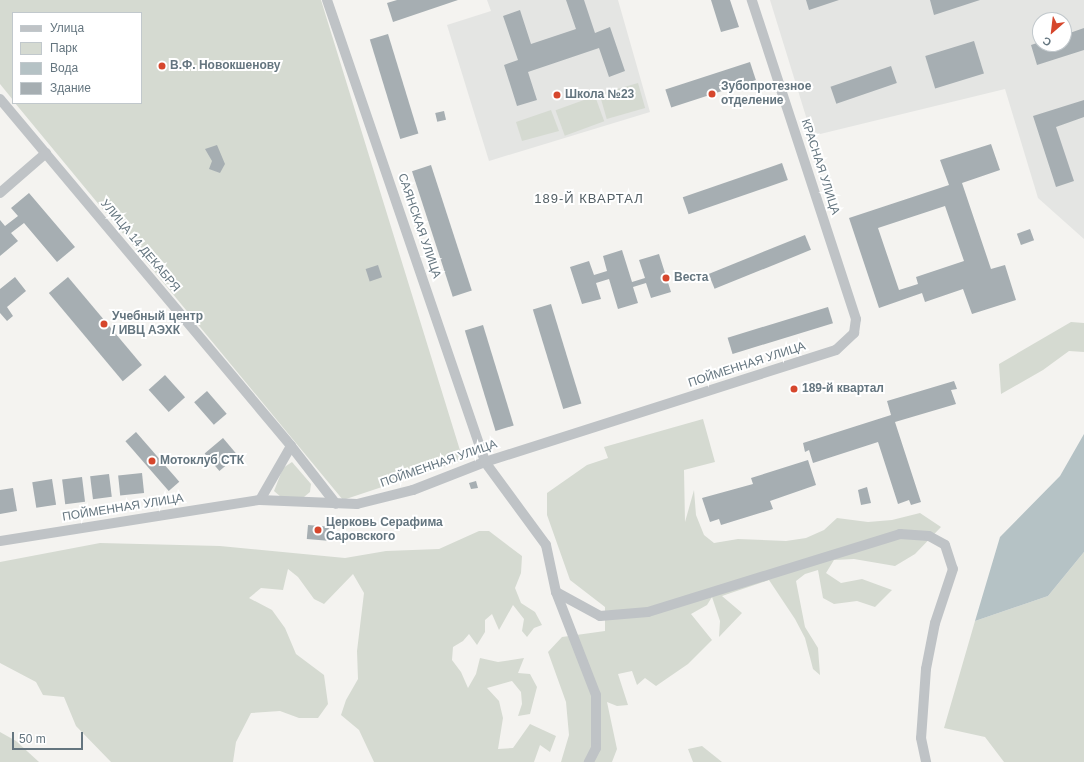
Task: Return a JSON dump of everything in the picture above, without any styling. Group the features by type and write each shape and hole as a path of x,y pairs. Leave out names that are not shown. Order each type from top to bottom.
{"street":[{"name":"САЯНСКАЯ УЛИЦА","path":"327,0 485,462 546,544 556,592 596,695 596,748 589,762"},
{"name":"КРАСНАЯ УЛИЦА","path":"752,0 856,319"},
{"name":"УЛИЦА 14 ДЕКАБРЯ","path":"0,99 291,446 336,504"},
{"path":"0,193 46,153"},
{"name":"ПОЙМЕННАЯ УЛИЦА","path":"0,541 260,500 357,504 413,490 485,462 836,350 854,333 856,319"},
{"path":"260,500 291,446"},
{"path":"556,592 600,616 648,612 900,534 928,536 946,545 954,569 935,623 926,670 921,738 926,762"}],"shaded area":[{"name":"Школа №23","path":"487,0 618,0 650,112 489,161 447,25 491,11"},
{"path":"770,0 1084,0 1084,239 1038,198 1005,89 812,136"}],"green space":[{"path":"0,0 321,0 463,460 343,500 16,104 142,104 142,12 12,12 12,99 0,84"},
{"path":"638,83 645,108 607,119 600,94"},
{"path":"595,96 604,121 565,136 556,110"},
{"path":"551,110 559,131 522,141 516,122"},
{"path":"1071,322 1084,323 1084,352 1069,351 1043,370 1001,394 999,364"},
{"path":"703,419 715,462 684,470 685,522 694,490 696,515 704,535 714,543 738,539 786,541 806,538 824,530 837,518 868,522 892,520 920,513 941,527 915,554 895,566 854,559 834,560 826,573 841,583 862,579 892,590 875,607 857,601 834,604 823,598 818,570 805,574 796,581 805,627 818,648 820,675 813,669 805,638 795,619 769,580 722,596 742,613 719,637 720,621 712,597 707,605 691,614 712,640 688,664 656,686 645,678 637,685 632,671 618,674 628,705 617,706 607,702 617,749 612,762 561,762 569,735 566,702 548,652 562,637 605,631 605,607 570,580 547,515 547,493 587,465 608,458 604,447"},
{"path":"292,462 311,484 310,492 304,497 281,497 274,491 283,468"},
{"path":"479,531 489,531 522,556 521,573 515,588 521,603 535,612 542,625 534,628 527,637 522,631 524,619 513,605 499,630 492,614 485,620 485,632 477,645 469,634 463,641 453,647 452,660 461,672 468,688 476,674 480,658 498,662 524,658 518,673 530,674 537,687 530,714 518,716 522,704 521,692 512,681 487,688 499,701 503,718 498,749 513,748 530,724 556,736 550,752 540,745 534,762 374,762 359,730 341,715 346,700 358,679 357,651 364,593 353,574 324,604 314,599 298,577 288,569 283,590 261,588 249,598 272,610 285,628 296,654 324,675 328,704 318,718 299,718 280,711 251,713 236,742 233,762 111,762 76,726 64,697 43,695 36,682 0,663 0,562 100,543 220,546 345,558 386,551 439,549"},
{"path":"1084,552 1084,762 1004,762 985,737 944,728 975,621 1048,596"},
{"path":"0,732 16,741 39,762 0,762"},
{"path":"702,746 722,762 693,762 688,749"}],"water":[{"path":"1084,434 1084,552 1048,596 975,621 1000,537 1060,476"}],"building":[{"path":"397,0 458,0 393,22 387,3"},
{"path":"566,0 584,0 595,33 610,27 625,71 609,77 599,48 528,72 537,100 517,106 504,65 518,60 503,16 520,10 531,44 576,29"},
{"path":"711,0 730,0 739,27 721,32"},
{"path":"806,0 839,0 809,10"},
{"path":"930,0 980,0 934,15"},
{"path":"1084,28 1084,50 1037,65 1033,52 1072,52 1072,32"},
{"path":"388,34 418,133 400,139 370,40"},
{"path":"974,41 984,74 935,88 925,56"},
{"path":"750,62 756,80 671,108 665,90"},
{"path":"891,66 897,83 836,104 830,87"},
{"path":"1084,100 1084,117 1056,127 1074,181 1056,187 1033,116"},
{"path":"444,111 446,120 437,122 435,113"},
{"path":"991,144 1000,170 962,183 991,269 1005,265 1016,300 972,314 963,289 925,302 922,293 879,308 849,218 949,185 940,160","holes":["945,206 964,261 916,277 918,284 899,290 878,228"]},
{"path":"217,145 225,164 220,173 209,169 212,161 205,149"},
{"path":"782,163 788,180 689,214 683,197"},
{"path":"431,165 472,291 453,297 412,171"},
{"path":"29,193 75,247 57,262 24,223 11,233 18,241 0,256 0,220 5,226 18,216 11,208"},
{"path":"1030,229 1034,240 1021,245 1017,234"},
{"path":"805,235 811,250 715,289 709,274"},
{"path":"622,250 632,282 645,278 639,260 659,254 671,292 651,298 646,283 633,287 638,303 618,309 609,279 596,283 601,299 582,304 570,267 589,261 594,275 607,271 603,256"},
{"path":"378,265 382,277 370,281 366,269"},
{"path":"15,277 26,291 7,307 13,316 7,321 0,313 0,289"},
{"path":"68,277 142,365 123,381 49,293"},
{"path":"551,304 581,403 563,409 533,310"},
{"path":"828,307 833,323 733,354 728,338"},
{"path":"483,325 514,425 496,431 465,331"},
{"path":"165,375 185,397 169,412 149,390"},
{"path":"954,381 957,389 951,390 956,404 895,422 921,502 911,505 909,500 898,504 878,442 813,463 809,450 805,452 803,443 891,415 887,401"},
{"path":"207,391 227,414 214,425 194,402"},
{"name":"Мотоклуб СТК","path":"136,432 179,482 169,491 125,441"},
{"path":"223,438 238,456 219,471 205,453"},
{"path":"808,460 816,485 770,501 773,509 721,525 719,519 710,522 702,498 753,484 751,478"},
{"path":"142,473 144,493 120,495 118,476"},
{"path":"109,474 112,497 93,499 90,476"},
{"path":"82,477 85,502 65,504 62,479"},
{"path":"52,479 56,505 36,508 32,482"},
{"path":"476,481 478,488 471,489 469,483"},
{"path":"867,487 871,503 861,505 858,490"},
{"path":"13,488 17,511 0,514 0,490"},
{"name":"Церковь Серафима Саровского","path":"308,525 329,527 328,541 307,539"}],"place":[{"name":"В.Ф. Новокшенову","path":"162,66"},
{"name":"Зубопротезное отделение","path":"712,94"},
{"name":"Школа №23","path":"557,95"},
{"name":"Веста","path":"666,278"},
{"name":"Учебный центр / ИВЦ АЭХК","path":"104,324"},
{"name":"189-й квартал","path":"794,389"},
{"name":"Мотоклуб СТК","path":"152,461"},
{"name":"Церковь Серафима Саровского","path":"318,530"}],"district":[{"name":"189-Й КВАРТАЛ","path":"589,199"}]}
